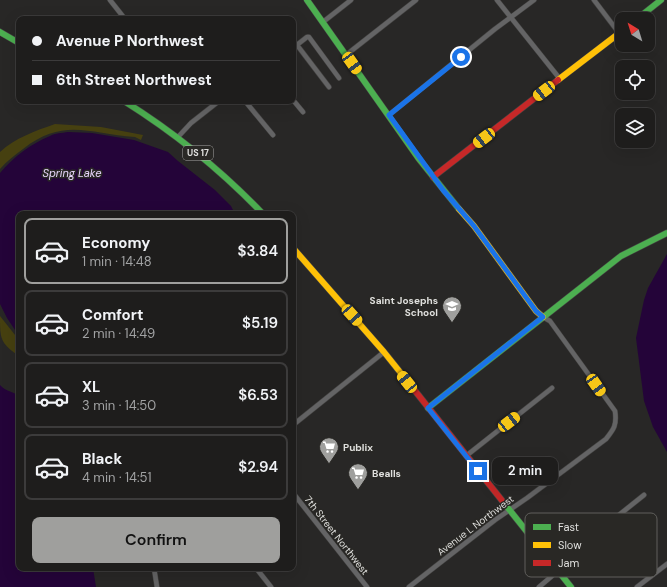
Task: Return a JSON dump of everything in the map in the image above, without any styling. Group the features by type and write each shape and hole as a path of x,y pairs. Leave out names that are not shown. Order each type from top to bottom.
{"main road":[{"path":"307,0 433,177 467,216 536,311 543,317"},
{"path":"646,12 662,0"},
{"path":"0,32 16,41"},
{"path":"433,177 615,37"},
{"name":"US 17","path":"128,104 178,137 228,179 260,211"},
{"path":"428,408 621,256 648,244 667,233"},
{"path":"296,251 384,352 525,530"},
{"path":"563,577 571,587"}],"street":[{"path":"110,0 123,16"},
{"path":"323,22 351,0"},
{"path":"346,55 416,0"},
{"path":"497,0 560,79"},
{"path":"389,115 534,0"},
{"path":"594,0 615,25"},
{"path":"296,45 307,37 311,38 339,78"},
{"path":"296,47 329,88"},
{"path":"178,137 191,123 215,104"},
{"path":"247,104 273,135"},
{"path":"296,104 303,112"},
{"name":"Avenue L Northwest","path":"409,587 495,520 606,439 615,428 616,418 614,411 550,321 543,317"},
{"path":"296,423 384,352"},
{"path":"466,456 552,388"},
{"path":"621,513 644,495"},
{"name":"7th Street Northwest","path":"296,497 367,587"},
{"path":"657,573 667,564"},
{"path":"154,571 157,587"},
{"path":"258,571 271,587"},
{"path":"539,587 551,577"},
{"path":"637,587 644,585 653,577"}],"shaded area":[{"path":"55,124 101,127 143,135 141,140 135,137 90,131 64,130 51,133 38,139 23,149 0,169 0,152 6,147 26,135"},
{"path":"0,316 16,336 16,354 8,348 2,340"}],"water":[{"name":"Spring Lake","path":"68,132 92,133 134,140 168,152 215,190 231,206 234,211 16,211 16,332 0,304 0,173 16,157 29,147 54,134"},
{"path":"667,254 667,452 653,427 644,401 636,338 648,288"},
{"path":"0,385 16,394 16,571 93,571 96,587 0,587"}],"traffic: fast":[{"path":"307,0 419,159 459,209"},
{"path":"646,12 661,0"},
{"path":"0,32 16,41"},
{"path":"129,104 197,153 231,182 260,211"},
{"path":"428,408 621,256 667,233"},
{"path":"504,503 525,529"},
{"path":"563,577 571,587"}],"traffic: slow":[{"path":"558,80 615,36"},
{"path":"459,209 474,226 536,311 543,317"},
{"path":"296,251 384,352 412,387"}],"traffic: jam":[{"path":"433,177 558,80"},
{"path":"412,387 504,503"}],"place":[{"name":"Saint Josephs School","path":"452,323"},
{"name":"Publix","path":"329,464"},
{"name":"Bealls","path":"358,490"}],"route":[{"path":"461,57 389,115 443,190 467,216 536,311 543,317 428,408 478,471"}]}
